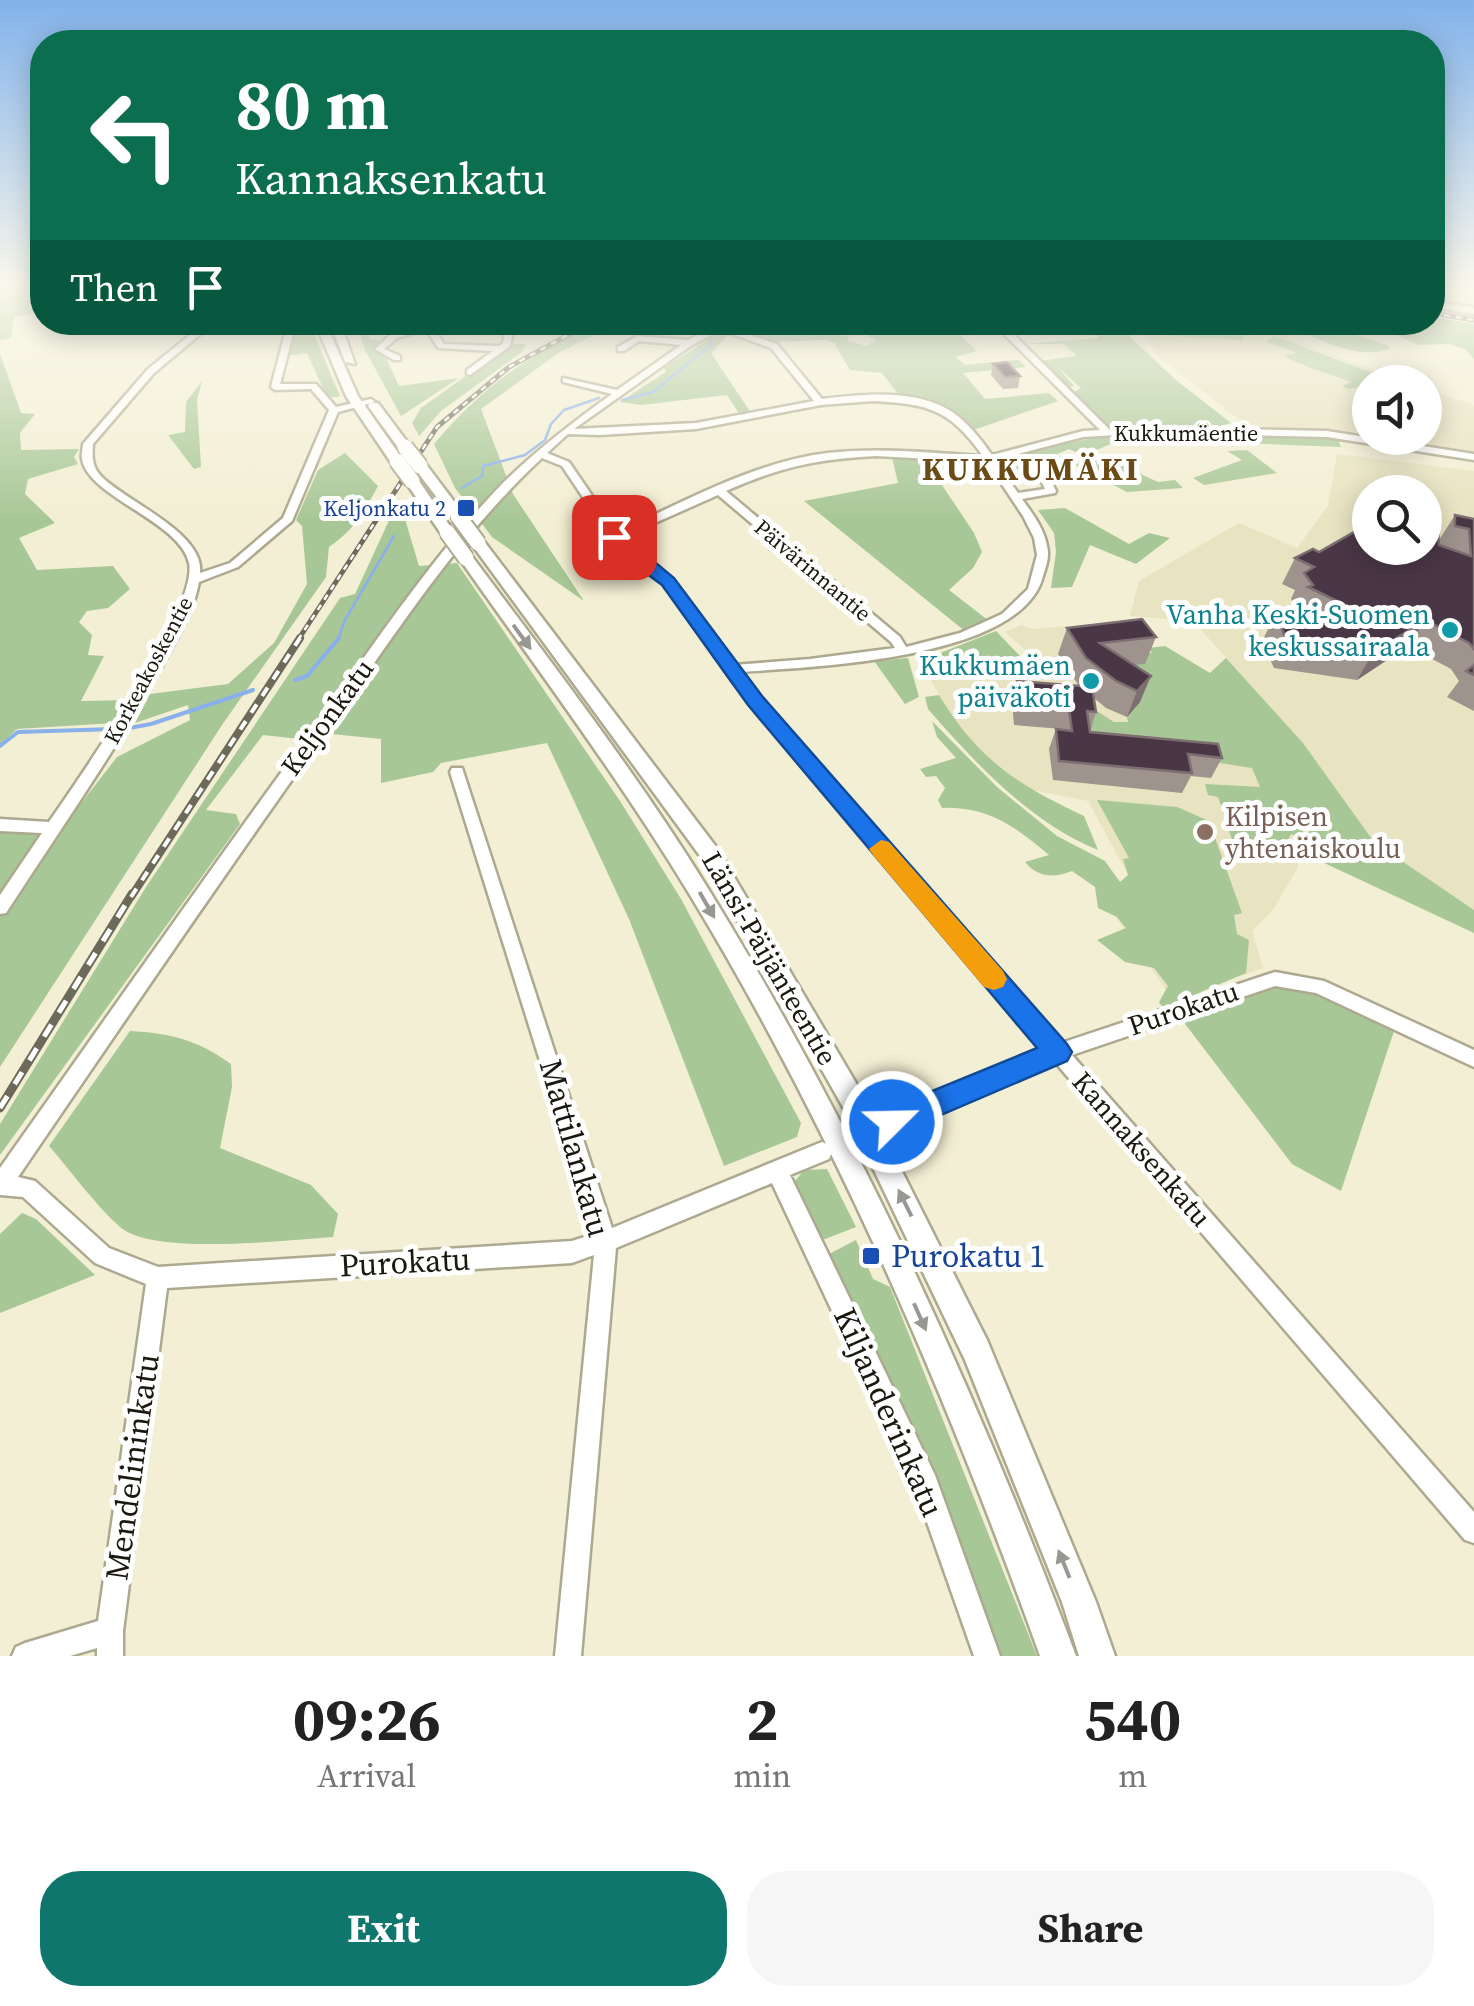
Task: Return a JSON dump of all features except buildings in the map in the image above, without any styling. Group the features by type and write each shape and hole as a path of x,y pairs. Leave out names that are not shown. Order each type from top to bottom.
{"main road":[{"name":"Länsi-Päijänteentie","path":"344,365 397,462 447,532 472,550 710,854 858,1108 976,1351 1079,1602 1097,1656"},
{"name":"Länsi-Päijänteentie","path":"350,365 364,403 406,447 458,516 472,550 699,892 826,1111 969,1426 1058,1656"}],"street":[{"name":"Korkeakoskentie","path":"0,908 126,718 172,634 196,579 196,566 186,548 94,476 86,453 98,431 162,365"},
{"path":"281,365 276,387 313,386 334,410"},
{"path":"470,372 480,365"},
{"name":"Keljonkatu","path":"0,1184 427,578 540,454 657,365"},
{"path":"790,365 819,401"},
{"path":"1040,365 1107,432"},
{"path":"566,380 618,393"},
{"path":"566,431 713,424 819,401 870,397 938,407 957,418 1040,537 1044,557 1040,576 1026,599 998,621 943,643 903,651 731,668"},
{"path":"334,410 364,403"},
{"path":"196,579 234,564 288,520 334,410"},
{"name":"Kukkumäentie","path":"614,537 761,472 825,456 988,458 1107,432 1309,433 1474,457"},
{"name":"Kannaksenkatu","path":"540,454 566,464 614,537 668,582 731,668 828,787 1474,1531"},
{"path":"1020,496 1051,490 1044,476 1048,468 1066,460"},
{"name":"Päivärinnantie","path":"720,491 896,640 903,651"},
{"name":"Mattilankatu","path":"457,772 606,1241 568,1656"},
{"path":"0,826 51,828"},
{"name":"Purokatu","path":"892,1122 1058,1052 1275,979 1318,986 1474,1059"},
{"name":"Purokatu","path":"0,1184 28,1188 102,1256 158,1278 572,1252 822,1152"},
{"name":"Kiljanderinkatu","path":"778,1172 926,1484 987,1656"},
{"name":"Mendelininkatu","path":"110,1644 158,1278"},
{"path":"25,1656 110,1644"}],"shaded area":[{"path":"1170,365 1352,365 1352,434 1248,427"},
{"path":"1442,395 1474,405 1474,453 1442,447"},
{"path":"1337,454 1474,471 1474,910 1369,839 1303,743 1193,621 1130,616 1139,581 1239,523 1297,548 1328,506"},
{"name":"Kilpisen yhtenäiskoulu","path":"1021,625 1033,629 1066,626 1107,630 1149,648 1165,646 1252,768 1261,788 1306,826 1297,869 1272,911 1252,931 1263,968 1173,1000 1095,887 1120,882 1128,875 1088,801 1027,789 1002,772 960,730 917,657 951,660 1002,656 1040,663 1005,632"}],"green space":[{"path":"0,365 4,365 21,413 35,414 20,433 21,450 79,449 74,457 78,464 28,479 25,494 55,523 19,538 37,570 113,566 130,589 108,608 87,611 79,622 92,635 88,655 104,656 81,701 129,700 114,723 17,729 0,745"},
{"path":"313,365 327,365 340,395 327,397"},
{"path":"373,365 389,365 399,386 459,378 401,416"},
{"path":"480,365 504,365 441,411 419,436 412,423 421,408"},
{"path":"521,365 542,365 481,409 513,494 584,601 492,537 455,488 434,444 471,404"},
{"path":"719,365 751,413 740,415 727,395 641,405 620,402 666,372 664,368"},
{"path":"847,365 1024,365 963,373 985,399 1049,393 1058,401 973,430 948,407 901,398 882,373 850,370"},
{"path":"1043,365 1160,365 1231,423 1218,427 1105,427 1071,394 1081,388 1057,366 1074,386 1066,388"},
{"path":"1305,365 1352,365 1352,388 1342,386 1351,382"},
{"path":"202,381 197,400 201,467 194,469 168,435 185,432 186,402"},
{"path":"1130,434 1319,436 1338,440 1341,447 1242,443 1230,437 1137,440"},
{"path":"1108,435 1113,443 1092,452 1158,482 1175,480 1183,488 1127,492 1075,465 1089,458 1069,449 1024,468 1028,476 1010,478 1004,467 1020,453"},
{"path":"1247,450 1277,473 1204,485 1193,478 1242,460 1227,451"},
{"path":"345,453 378,486 373,495 352,527 329,547 326,577 222,725 0,1067 0,833 57,834 117,757 190,720 188,705 135,723 150,694 228,684 274,643 307,584 302,526 296,520 318,470"},
{"path":"892,457 924,458 974,533 982,552 973,568 949,590 989,621 966,632 804,501 898,483"},
{"path":"399,499 419,566 457,563 620,801 681,899 801,1123 797,1137 724,1166 629,919 547,743 441,763 433,772 381,783 381,739 332,734 300,739 263,735 206,810 236,814 240,824 0,1155 0,1124 146,887 340,598 355,594"},
{"path":"1065,508 1129,544 1149,533 1170,538 1136,564 1090,545 1072,587 1051,588 1056,552 1054,533 1038,510"},
{"path":"996,631 1020,656 1020,661 989,657 938,660 935,655"},
{"path":"1165,646 1210,673 1226,658 1303,743 1374,842 1474,910 1474,933 1305,854 1304,839 1311,829 1306,826 1300,838 1291,834 1278,862 1255,852 1269,825 1265,823 1249,854 1235,849 1218,797 1208,795 1205,784 1260,787 1252,768 1220,763 1208,753 1107,744 1089,732 1092,708 1114,722 1128,722 1127,717 1139,703 1122,694 1138,654 1152,653 1149,648"},
{"path":"908,658 919,697 905,704 874,661"},
{"path":"939,695 969,737 1001,768 1084,816 1098,850 1050,824 1005,790 928,709 925,697"},
{"path":"932,721 997,787 1057,836 1105,861 1120,882 1128,875 1123,859 1129,858 1097,800 1177,807 1209,821 1242,913 1234,915 1237,934 1249,940 1246,973 1163,1008 1159,1002 1168,986 1154,968 1125,962 1097,940 1126,928 1117,917 1098,908 1095,887 1072,871 1053,875 1035,871 1025,862 1049,855 1000,820 973,811 942,808 938,800 945,788 936,776 926,777 920,769 956,758 937,737"},
{"path":"1279,985 1322,993 1395,1028 1341,1191 1292,1164 1179,1016"},
{"path":"130,1031 183,1039 231,1064 232,1087 220,1148 311,1185 338,1214 333,1237 190,1244 137,1236 110,1218 49,1146"},
{"path":"827,1169 856,1227 820,1241 790,1187 804,1170"},
{"path":"22,1213 36,1219 95,1275 0,1313 0,1234"},
{"path":"856,1240 873,1279 890,1287 1037,1656 996,1656 827,1255"}],"waterway":[{"path":"622,400 653,392 686,365"},
{"path":"462,488 482,476 483,466 525,455 545,440 551,424 564,410 599,398"},
{"path":"338,639 345,620 394,536"},
{"path":"295,680 307,676 338,639"},
{"path":"124,729 151,724 253,690"},
{"path":"0,746 18,732 114,729"}],"railway":[{"path":"298,640 437,427 512,365"},
{"path":"131,897 300,638"},
{"path":"0,1108 132,894"}],"slow traffic":[{"path":"881,849 994,979"}],"place":[{"name":"Keljonkatu 2","path":"466,508"},
{"name":"Vanha Keski-Suomen keskussairaala","path":"1450,630"},
{"name":"Kukkumäen päiväkoti","path":"1091,681"},
{"name":"Kilpisen yhtenäiskoulu","path":"1205,832"},
{"name":"Purokatu 1","path":"871,1256"}],"district":[{"name":"KUKKUMÄKI","path":"1031,469"}],"route":[{"path":"614,537 668,582 755,700 1058,1052 892,1122"}]}
